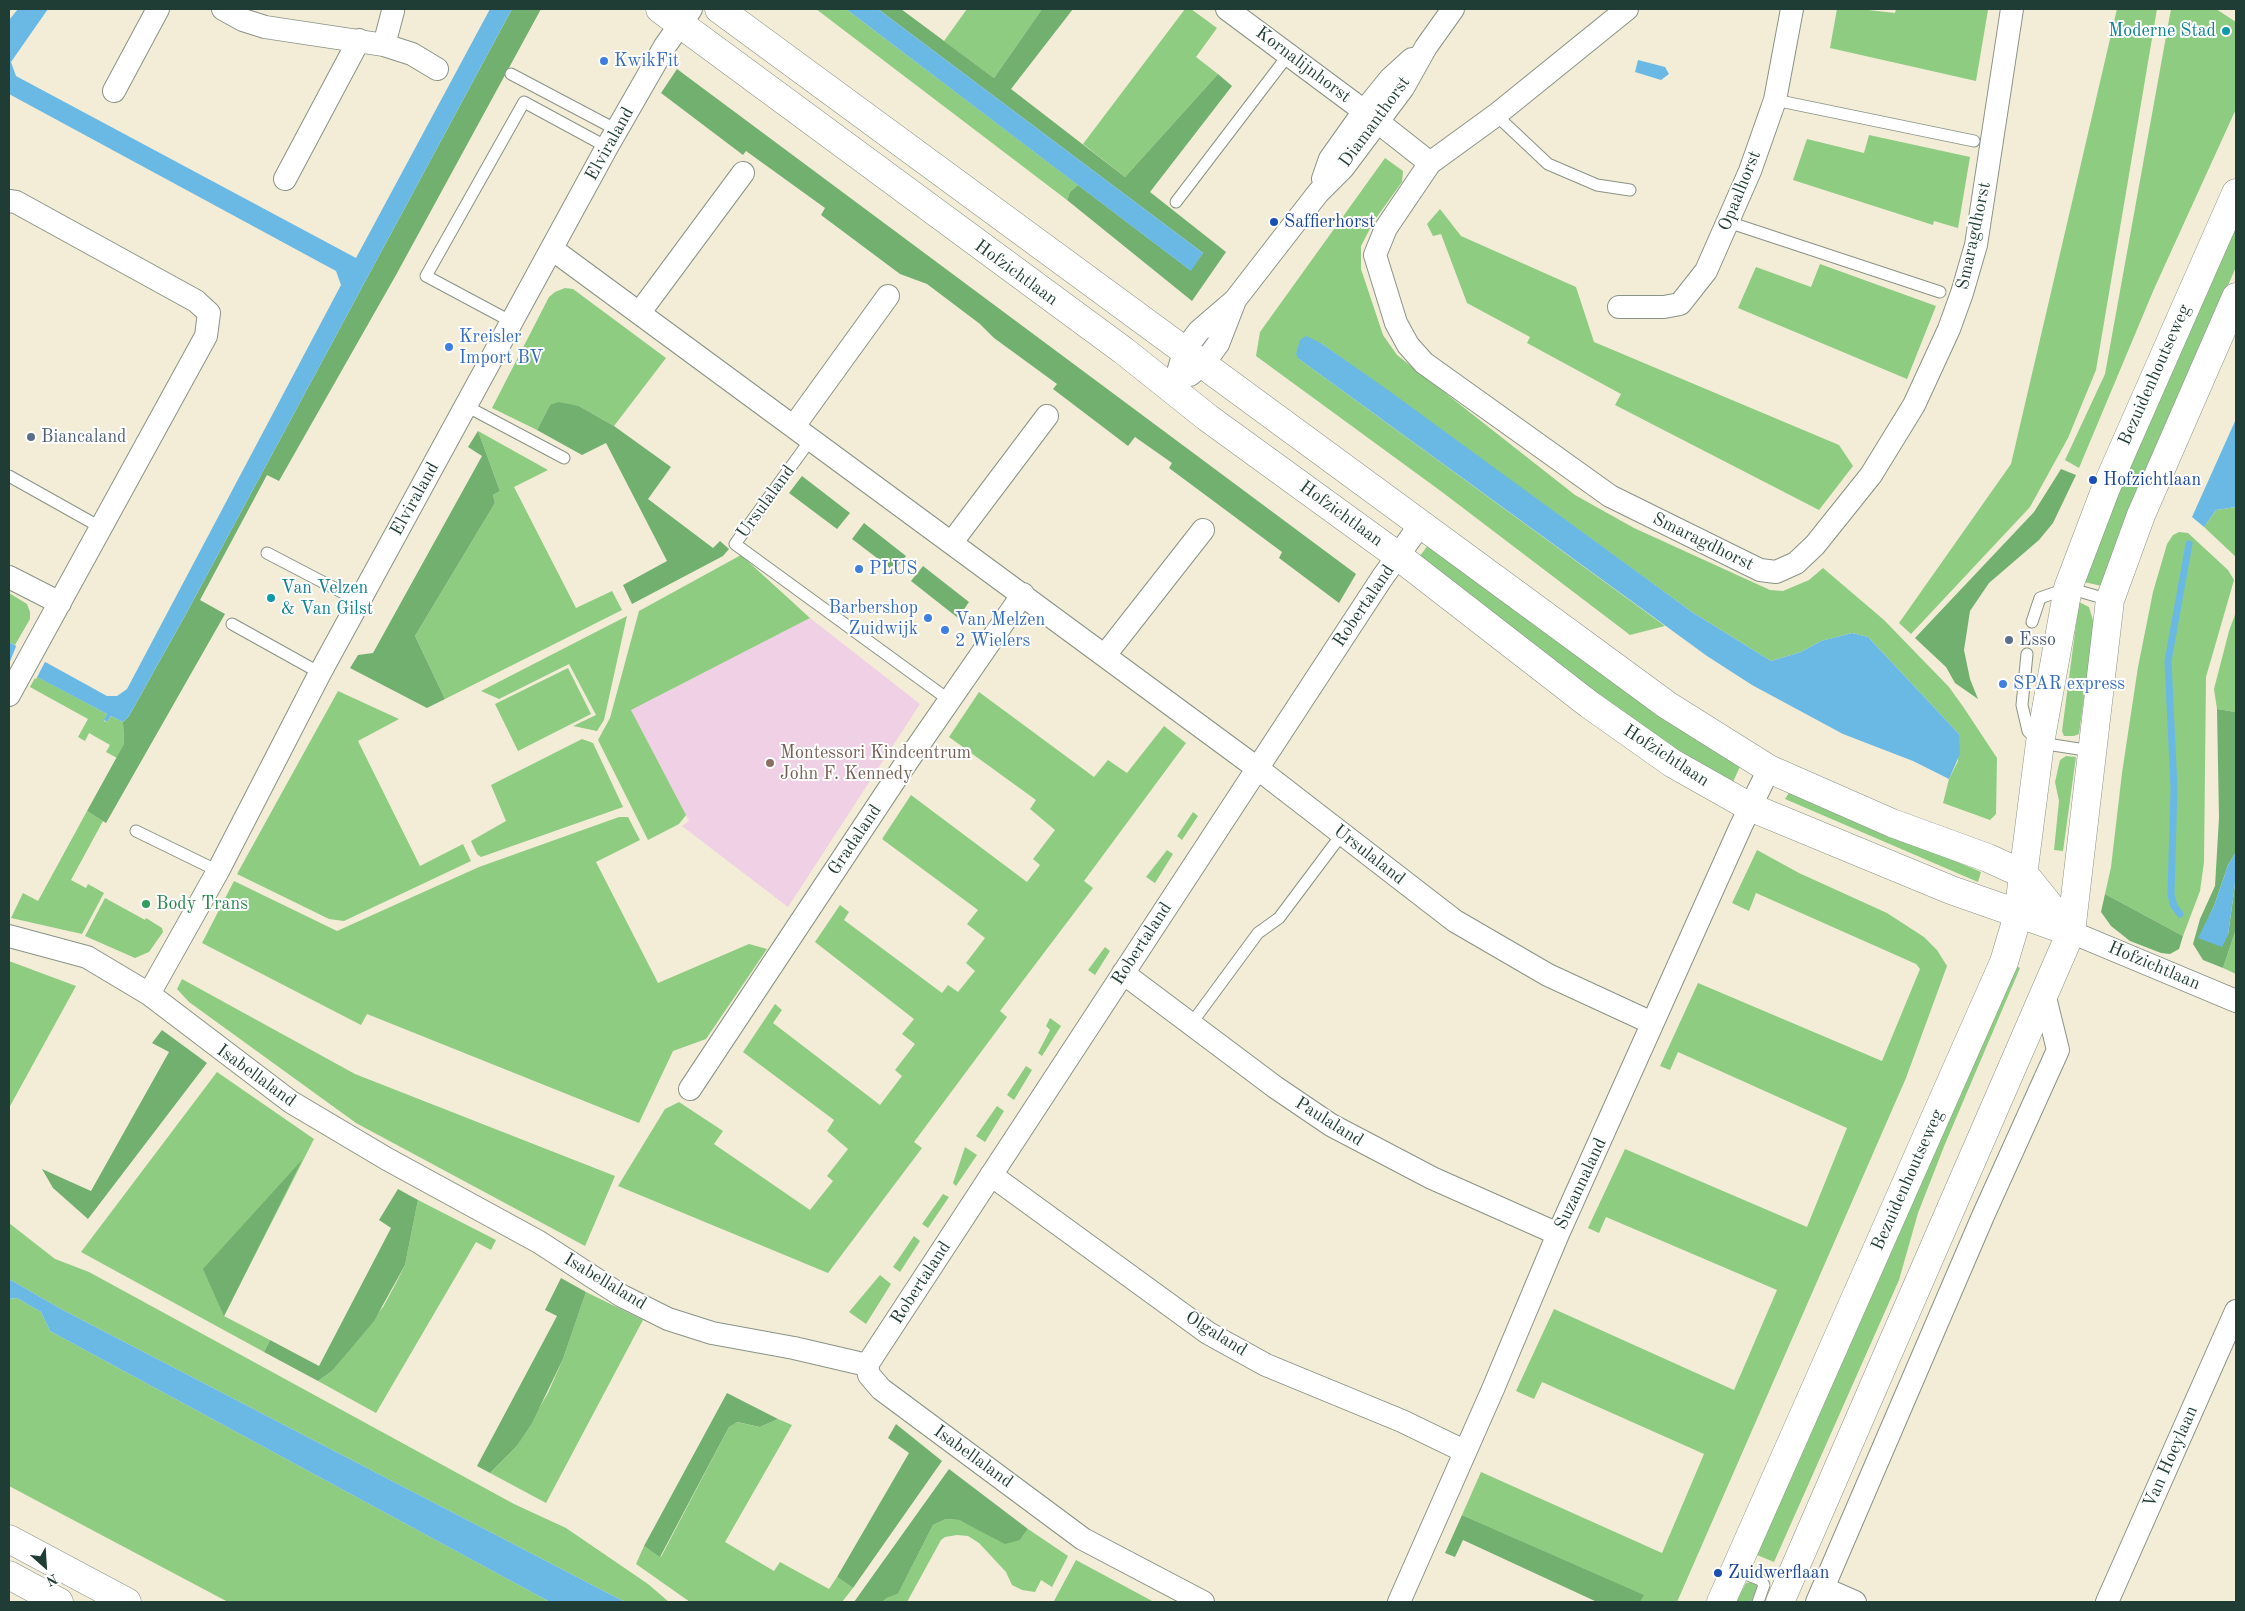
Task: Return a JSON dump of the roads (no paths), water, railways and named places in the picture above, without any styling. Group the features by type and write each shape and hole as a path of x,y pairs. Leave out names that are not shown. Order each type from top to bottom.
{"main road":[{"name":"Hofzichtlaan","path":"719,9 1195,356 1420,525 1667,704 1769,769 1892,823 1988,858 2024,875 2071,932"},
{"name":"Hofzichtlaan","path":"677,14 1173,389 1398,556 1590,705 1672,763 1750,807 1951,890 2071,932"},
{"name":"Bezuidenhoutseweg","path":"1721,1602 2004,962 2018,915 2040,743 2068,588 2106,488 2236,193"},
{"path":"1780,1602 2071,932 2110,600 2141,515 2236,297"},
{"path":"9,1540 127,1602"},
{"path":"9,1575 59,1602"}],"street":[{"path":"114,91 158,9"},
{"path":"223,9 243,20 265,27 384,45 412,54 437,68"},
{"name":"Kornalijnhorst","path":"1227,9 1371,116"},
{"name":"Diamanthorst","path":"1173,389 1195,356 1199,331 1235,300 1318,193 1330,159 1371,116 1390,79 1426,47 1454,9"},
{"path":"1371,116 1430,163 1496,115 1627,9"},
{"name":"Opaalhorst","path":"1619,307 1664,307 1680,304 1706,271 1750,171 1775,100 1792,9"},
{"name":"Smaragdhorst","path":"1430,163 1386,228 1376,255 1396,322 1408,346 1424,363 1610,496 1760,570 1776,572 1796,563 1815,545 1871,475 1914,405 1949,329 1976,245 2012,9"},
{"path":"384,45 393,11"},
{"name":"Elviraland","path":"148,994 218,871 320,673 612,139 677,14"},
{"path":"285,179 359,40"},
{"path":"640,312 743,173"},
{"path":"9,201 16,202 196,301 209,313 206,336 13,687"},
{"name":"Ursulaland","path":"552,248 1257,768 1455,921 1487,942 1548,975 1652,1022"},
{"name":"Ursulaland","path":"802,432 888,296"},
{"path":"952,542 1047,416"},
{"name":"Robertaland","path":"867,1365 1257,768 1420,525"},
{"path":"1104,655 1203,530"},
{"path":"9,577 60,603"},
{"name":"Gradaland","path":"690,1089 949,700 1023,594"},
{"name":"Suzannaland","path":"1399,1602 1493,1389 1558,1234 1604,1136 1652,1022 1769,769"},
{"name":"Hofzichtlaan","path":"2071,932 2236,1001"},
{"name":"Isabellaland","path":"9,936 87,957 148,994 290,1102 387,1159 539,1242 622,1296 668,1319 712,1333 794,1348 867,1365 869,1375 881,1390 1083,1539 1203,1602"},
{"name":"Paulaland","path":"1123,973 1275,1087 1331,1125 1432,1178 1558,1234"},
{"path":"1855,1602 1820,1595 1979,1225 2058,1050 2044,994"},
{"name":"Olgaland","path":"991,1175 1208,1333 1266,1365 1402,1421 1464,1451"},
{"name":"Van Hoeylaan","path":"2107,1602 2236,1311"}],"lane":[{"path":"1176,202 1289,54"},
{"path":"511,74 612,139"},
{"path":"1775,100 1974,141"},
{"path":"512,322 426,276 524,102 612,139"},
{"path":"1496,115 1548,164 1597,185 1630,190"},
{"path":"1728,222 1940,292"},
{"path":"466,406 564,458"},
{"name":"Ursulaland","path":"802,432 735,544 949,700"},
{"path":"9,476 100,527"},
{"path":"267,553 359,602"},
{"path":"2032,622 2040,598 2068,588 2110,600"},
{"path":"232,624 320,673"},
{"path":"2027,654 2022,705 2028,731 2040,743 2093,752"},
{"path":"136,831 218,871"},
{"path":"1191,1024 1258,933 1279,918 1342,834"},
{"path":"1735,1570 1761,1580 1764,1585 1758,1602"}],"water":[{"path":"18,9 48,9 11,62 16,76 356,258 490,9 512,9 186,614 129,716 123,722 111,716 107,722 104,720 107,714 9,662 9,642 107,696 117,696 127,689 341,285 336,271 9,94 9,20"},
{"path":"846,9 878,9 1203,253 1191,271"},
{"path":"1638,60 1665,67 1669,74 1661,80 1635,72"},
{"path":"1306,336 1321,343 1392,393 1692,612 1771,661 1801,652 1821,641 1852,633 1868,637 1959,734 1960,754 1949,779 1913,761 1843,734 1752,685 1707,656 1299,359 1296,354 1300,340"},
{"path":"2236,419 2236,507 2216,510 2204,527 2192,517"},
{"path":"2236,852 2236,877 2228,935 2222,947 2198,938 2214,906 2228,865"},
{"path":"9,1279 61,1309 625,1602 550,1602 50,1331 41,1312 17,1298 9,1299"}],"waterway":[{"path":"2180,914 2174,906 2171,895 2174,788 2168,661 2189,544"}],"place":[{"name":"Moderne Stad","path":"2226,31"},
{"name":"KwikFit","path":"604,61"},
{"name":"Saffierhorst","path":"1274,222"},
{"name":"Kreisler Import BV","path":"449,347"},
{"name":"Biancaland","path":"31,437"},
{"name":"Hofzichtlaan","path":"2093,480"},
{"name":"PLUS","path":"859,569"},
{"name":"Van Velzen & Van Gilst","path":"271,598"},
{"name":"Barbershop Zuidwijk","path":"928,618"},
{"name":"Van Melzen 2 Wielers","path":"945,630"},
{"name":"Esso","path":"2009,640"},
{"name":"SPAR express","path":"2003,684"},
{"name":"Montessori Kindcentrum John F. Kennedy","path":"770,763"},
{"name":"Body Trans","path":"146,904"},
{"name":"Zuidwerflaan","path":"1718,1573"}]}
